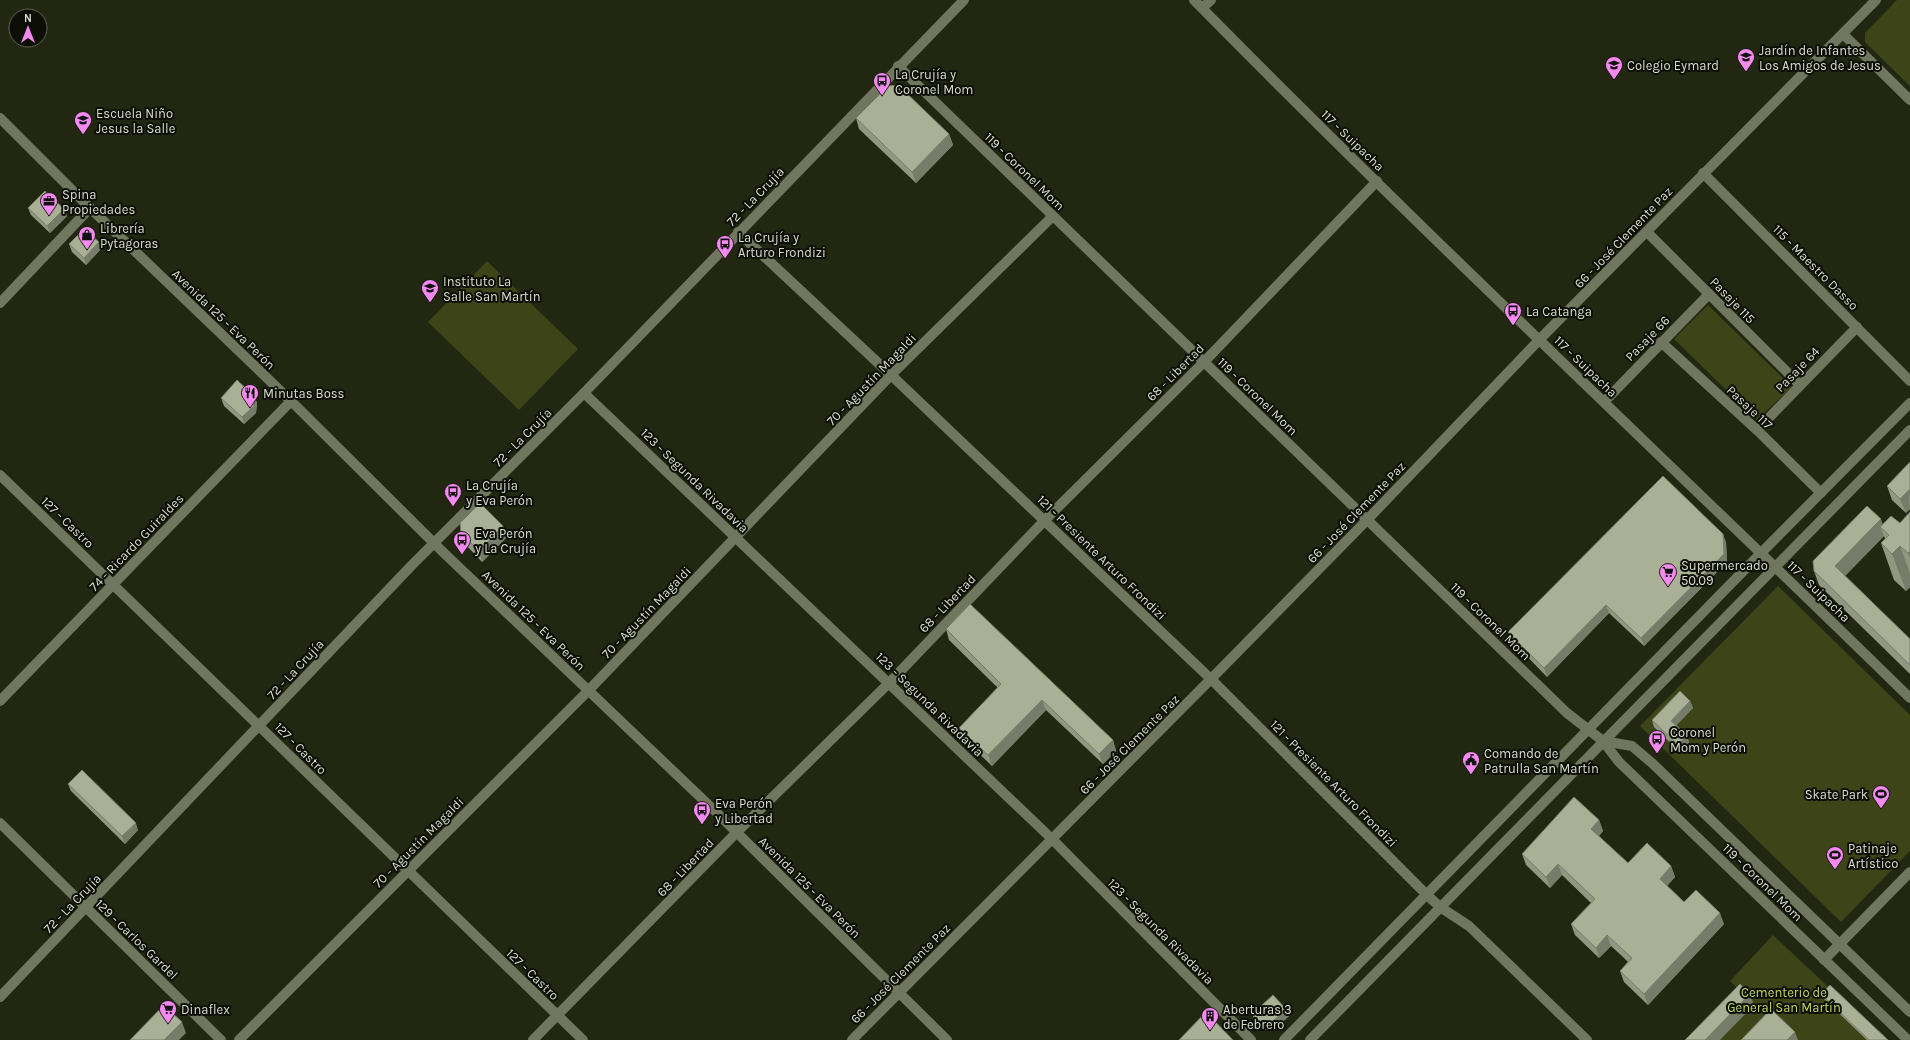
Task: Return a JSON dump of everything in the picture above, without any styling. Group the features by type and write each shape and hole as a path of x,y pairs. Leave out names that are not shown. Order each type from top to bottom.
{"street":[{"name":"72 - La Crujía","path":"0,997 433,543 584,393 898,66 964,0"},
{"name":"117 - Suipacha","path":"1194,0 1222,30 1910,698"},
{"path":"1202,8 1210,0"},
{"name":"66 - José Clemente Paz","path":"852,1040 898,992 1211,679 1703,173 1876,0"},
{"path":"1843,34 1910,100"},
{"name":"119 - Coronel Mom","path":"898,66 1205,361 1567,713 1588,731 1603,741 1620,762 1908,1040"},
{"name":"Avenida 125 - Eva Perón","path":"0,118 90,208 291,401 433,543 736,833 947,1040"},
{"name":"115 - Maestro Dasso","path":"1703,173 1910,381"},
{"name":"68 - Libertad","path":"533,1040 736,833 890,682 1045,520 1205,361 1377,181"},
{"path":"0,303 90,208"},
{"name":"70 - Agustín Magaldi","path":"239,1040 588,691 891,375 1053,216"},
{"name":"121 - Presiente Arturo Frondizi","path":"738,232 1045,520 1211,679 1440,908 1469,926 1587,1040"},
{"name":"Pasaje 115","path":"1647,232 1800,385"},
{"name":"Pasaje 66","path":"1604,402 1661,342 1710,294"},
{"name":"Pasaje 64","path":"1757,430 1857,327"},
{"name":"Pasaje 117","path":"1661,342 1757,430 1821,493"},
{"name":"123 - Segunda Rivadavia","path":"584,393 890,682 1052,839 1251,1040"},
{"name":"74 - Ricardo Guiraldes","path":"0,701 291,401"},
{"path":"1284,1040 1910,403"},
{"path":"1310,1040 1910,430"},
{"name":"127 - Castro","path":"0,475 583,1040"},
{"name":"119 - Coronel Mom","path":"1603,741 1632,746 1773,878 1910,1012"},
{"name":"129 - Carlos Gardel","path":"0,824 221,1040"},
{"path":"1824,960 1910,872"}],"green space":[{"path":"1897,0 1910,0 1910,86 1865,42 1865,33"},
{"path":"487,261 578,349 519,410 428,322"},
{"path":"1708,305 1792,387 1757,420 1674,339"},
{"path":"1778,586 1910,715 1910,851 1841,922 1640,726"},
{"name":"Cementerio de General San Martín","path":"1773,935 1885,1040 1699,1040 1743,994 1730,981"}],"building":[{"path":"898,85 949,134 912,172 856,118 888,86"},
{"name":"Spina Propiedades","path":"45,191 64,209 47,226 28,208"},
{"path":"84,229 99,242 84,258 69,244"},
{"path":"237,380 254,396 254,406 242,417 221,398"},
{"path":"1910,462 1910,489 1900,499 1887,486"},
{"path":"1663,476 1723,534 1724,554 1641,638 1606,605 1544,668 1508,632"},
{"path":"480,503 503,526 479,551 461,533 460,523"},
{"path":"1867,506 1881,519 1835,566 1910,639 1910,665 1814,571 1813,561"},
{"path":"1910,512 1910,551 1908,553 1900,546 1892,554 1881,543 1889,535 1880,527 1891,516 1900,523"},
{"path":"970,604 1113,740 1099,754 1042,700 988,755 959,728 1001,684 946,629"},
{"path":"1680,691 1690,701 1671,721 1687,735 1678,745 1652,720"},
{"path":"82,770 136,823 122,836 68,784"},
{"path":"1574,797 1599,820 1591,829 1628,863 1647,843 1671,866 1660,879 1684,902 1696,890 1720,913 1644,994 1620,971 1632,958 1607,935 1596,948 1571,924 1595,899 1558,864 1546,877 1522,854"},
{"path":"1740,984 1750,994 1705,1040 1685,1040"},
{"path":"1830,985 1888,1040 1869,1040 1821,994"},
{"path":"1273,995 1286,1009 1272,1022 1260,1023 1252,1014"},
{"path":"164,1005 182,1022 164,1040 130,1040"},
{"path":"1771,1009 1795,1032 1787,1040 1741,1040"},
{"path":"1206,1012 1233,1040 1179,1040"}],"place":[{"name":"Jardín de Infantes Los Amigos de Jesus","path":"1746,72"},
{"name":"Colegio Eymard","path":"1614,80"},
{"name":"La Crujía y Coronel Mom","path":"882,96"},
{"name":"Escuela Niño Jesus la Salle","path":"83,135"},
{"name":"Spina Propiedades","path":"49,216"},
{"name":"Librería Pytagoras","path":"87,250"},
{"name":"La Crujía y Arturo Frondizi","path":"725,259"},
{"name":"Instituto La Salle San Martín","path":"430,303"},
{"name":"La Catanga","path":"1513,326"},
{"name":"Minutas Boss","path":"250,408"},
{"name":"La Crujía y Eva Perón","path":"453,507"},
{"name":"Eva Perón y La Crujía","path":"462,555"},
{"name":"Supermercado 50.09","path":"1668,587"},
{"name":"Coronel Mom y Perón","path":"1657,754"},
{"name":"Comando de Patrulla San Martín","path":"1471,775"},
{"name":"Skate Park","path":"1881,809"},
{"name":"Eva Perón y Libertad","path":"702,825"},
{"name":"Patinaje Artístico","path":"1835,870"},
{"name":"Dinaflex","path":"168,1024"},
{"name":"Aberturas 3 de Febrero","path":"1210,1031"}]}
